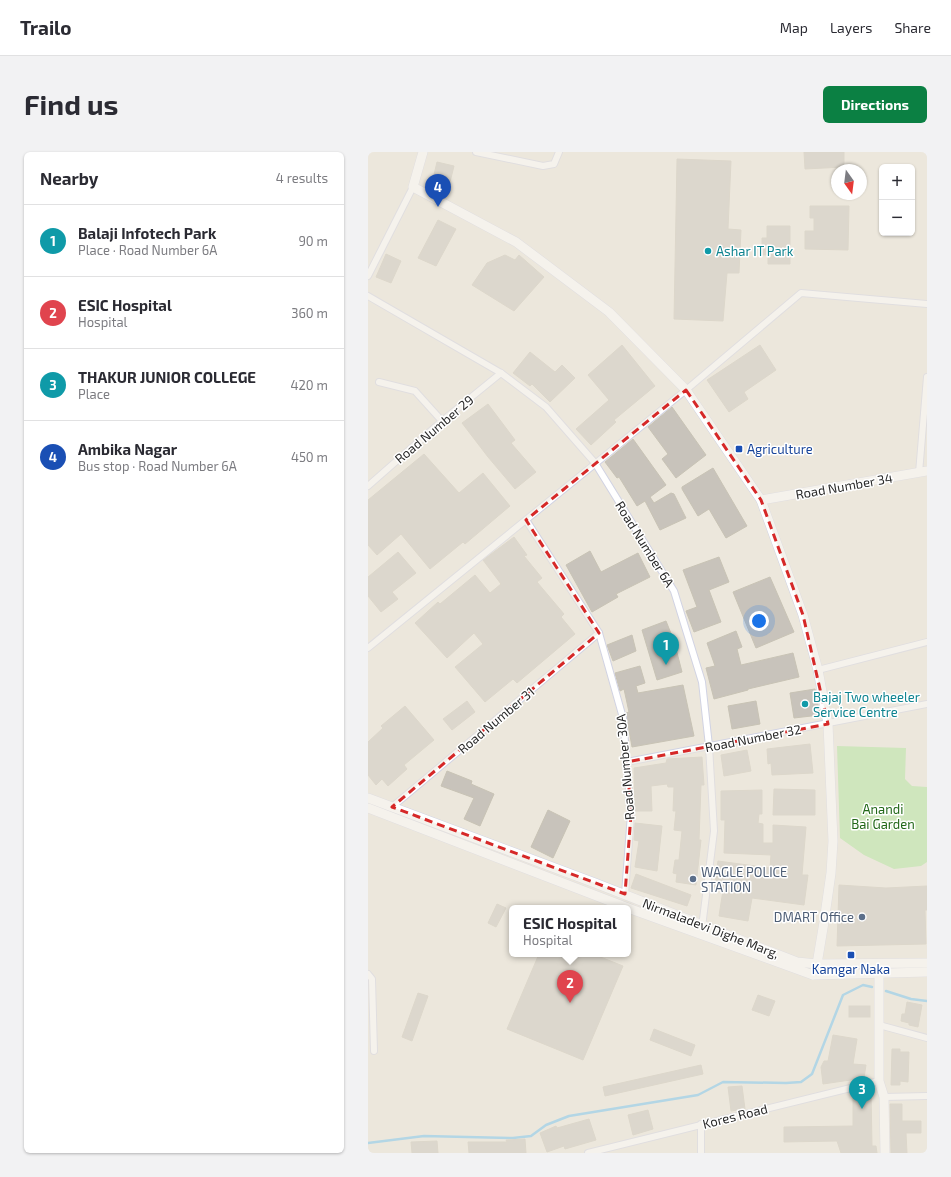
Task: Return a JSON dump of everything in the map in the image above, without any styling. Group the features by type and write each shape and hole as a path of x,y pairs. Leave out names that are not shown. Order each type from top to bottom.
{"street":[{"path":"368,276 413,187 424,152"},
{"path":"476,152 543,166 554,164 560,152"},
{"path":"413,187 516,242 609,312 686,390 761,500 803,615 818,670 828,724 833,841 831,873 817,964 813,975"},
{"path":"368,648 686,390 801,293 927,304"},
{"name":"Road Number 6A","path":"368,296 501,373 546,407 595,463 674,591 702,682 709,746 714,831 700,935"},
{"name":"Road Number 29","path":"368,486 442,421 501,373"},
{"path":"923,472 927,377"},
{"path":"379,382 415,391 442,421"},
{"name":"Road Number 34","path":"761,500 923,472"},
{"name":"Road Number 30A","path":"526,520 599,633 623,718 631,814 625,894"},
{"name":"Road Number 31","path":"392,807 599,633"},
{"path":"818,670 927,642"},
{"name":"Road Number 32","path":"626,762 927,704"},
{"name":"Nirmaladevi Dighe Marg,","path":"368,798 625,894 797,962 927,972"},
{"name":"Nirmaladevi Dighe Marg,","path":"368,808 620,905"},
{"name":"Nirmaladevi Dighe Marg,","path":"631,909 813,975 927,963"},
{"path":"879,968 879,1081 884,1097 885,1153"},
{"path":"368,974 372,979 374,1051"},
{"path":"879,1025 927,1038"},
{"name":"Kores Road","path":"590,1153 701,1124 879,1081"},
{"path":"884,1097 927,1096"},
{"path":"701,1124 702,1153"}],"highlighted area":[{"path":"686,390 761,500 803,615 828,724 627,762 631,814 625,894 392,807 599,633 526,520"}],"green space":[{"name":"Anandi Bai Garden","path":"837,746 906,748 905,779 912,786 927,787 927,862 921,866 894,869 864,855 840,838"}],"building":[{"path":"804,152 844,152 844,164 831,164 831,168 805,169"},
{"name":"Ashar IT Park","path":"677,159 731,161 728,229 741,230 739,273 727,273 723,321 674,319"},
{"path":"437,162 454,166 449,186 432,183"},
{"path":"810,206 849,206 848,250 805,249 805,231 814,231 814,218 810,218"},
{"path":"438,220 456,229 436,266 418,258"},
{"path":"767,226 790,226 790,264 768,264 768,255 762,255 762,238 767,238"},
{"path":"386,254 401,261 391,283 376,277"},
{"path":"505,255 515,260 519,255 544,277 514,311 472,285 487,263"},
{"path":"622,345 655,386 614,420 616,422 591,445 576,429 609,400 588,375"},
{"path":"760,345 776,370 744,392 748,399 729,412 707,380"},
{"path":"530,352 555,372 562,365 575,378 550,402 532,384 530,386 513,373"},
{"path":"488,404 515,440 511,443 536,472 515,489 462,423"},
{"path":"672,407 706,455 676,478 662,459 668,454 648,427"},
{"path":"633,439 666,485 650,497 654,503 671,493 674,494 686,518 660,530 645,501 637,506 619,477 617,478 605,462"},
{"path":"424,454 459,493 483,473 510,506 465,544 463,542 430,569 401,534 377,555 368,545 368,500"},
{"path":"713,468 747,526 726,538 709,509 698,516 682,489 682,487"},
{"path":"514,537 527,555 524,556 542,578 537,582 564,614 561,617 575,634 517,683 513,679 485,702 455,667 483,644 474,633 447,658 415,623 438,602 440,604 475,575 490,593 501,584 483,560"},
{"path":"590,551 601,572 638,553 650,577 616,594 618,597 592,612 566,565"},
{"path":"398,552 416,573 392,592 398,599 381,612 368,596 368,577"},
{"path":"719,557 729,582 709,590 721,622 694,632 686,611 697,607 683,570"},
{"path":"770,577 794,632 756,648 733,592"},
{"path":"666,621 674,641 682,672 657,680 642,630"},
{"path":"736,631 742,647 737,649 741,665 793,653 799,677 714,699 706,668 715,666 707,643"},
{"path":"632,635 636,651 613,661 607,645"},
{"path":"640,666 645,683 636,686 638,693 683,685 694,736 632,747 626,713 629,712 624,689 620,691 615,673"},
{"name":"Bajaj Two wheeler Service Centre","path":"815,689 820,715 794,718 790,693"},
{"path":"467,701 475,712 452,730 443,719"},
{"path":"756,701 760,724 732,729 728,706"},
{"path":"405,706 434,740 404,765 407,769 388,786 382,779 376,785 368,775 368,742 383,728 381,726"},
{"path":"810,744 813,773 772,775 771,763 768,764 767,749"},
{"path":"747,750 751,771 724,776 721,755"},
{"path":"702,757 704,785 701,785 699,840 701,840 696,885 676,882 677,874 673,873 675,860 679,860 682,831 674,830 676,811 673,811 674,787 668,787 667,784 651,786 652,811 635,811 634,768 666,763 667,759"},
{"path":"447,771 472,781 471,784 494,794 480,826 464,819 474,798 441,786"},
{"path":"774,789 815,790 815,815 773,815"},
{"path":"762,790 762,814 759,814 758,823 763,824 763,843 773,843 773,825 806,827 802,875 808,875 804,905 752,898 748,921 719,916 723,890 714,889 718,861 770,868 771,855 724,853 725,820 721,820 721,791"},
{"path":"548,810 570,821 553,858 531,847"},
{"path":"635,823 662,826 657,871 635,867 639,841 634,840"},
{"path":"636,874 691,895 687,906 631,888"},
{"path":"839,885 886,888 927,886 927,910 925,910 926,944 837,946"},
{"path":"497,904 506,908 496,927 488,923"},
{"path":"538,957 600,957 623,966 583,1060 507,1029"},
{"path":"418,993 428,996 412,1041 402,1037"},
{"path":"758,995 775,1001 769,1016 752,1010"},
{"path":"907,1002 922,1005 918,1027 901,1021 902,1014 905,1014"},
{"path":"849,1006 870,1006 870,1017 849,1017"},
{"path":"654,1029 695,1045 691,1056 650,1040"},
{"path":"833,1035 857,1039 853,1064 866,1065 864,1078 823,1084 821,1067 824,1061 828,1061"},
{"path":"892,1049 900,1049 900,1052 909,1052 908,1082 900,1081 900,1085 891,1085"},
{"path":"701,1065 703,1074 605,1096 603,1087"},
{"path":"742,1086 745,1109 731,1111 728,1087"},
{"path":"871,1091 872,1146 876,1146 877,1153 841,1153 837,1141 784,1142 784,1127 853,1126 853,1092"},
{"path":"890,1104 902,1104 902,1121 921,1121 921,1133 906,1133 907,1153 891,1153"},
{"path":"648,1110 653,1129 633,1135 628,1115"},
{"path":"589,1119 596,1140 565,1149 564,1146 547,1152 540,1133 556,1126 557,1128"},
{"path":"525,1139 526,1153 469,1153 468,1142 507,1142 506,1140"},
{"path":"437,1141 438,1153 412,1153 411,1142"}],"waterway":[{"path":"368,1143 424,1136 513,1138 531,1136 546,1125 569,1116 698,1095 723,1082 801,1082 812,1074 843,995 863,985 872,987"},
{"path":"886,991 911,999 927,1001"}],"place":[{"name":"Ambika Nagar","path":"438,207"},
{"name":"Ashar IT Park","path":"708,251"},
{"name":"Agriculture","path":"739,449"},
{"name":"Balaji Infotech Park","path":"666,665"},
{"name":"Bajaj Two wheeler Service Centre","path":"805,704"},
{"name":"WAGLE POLICE STATION","path":"693,879"},
{"name":"DMART Office","path":"862,917"},
{"name":"Kamgar Naka","path":"851,955"},
{"name":"ESIC Hospital","path":"570,1003"},
{"name":"THAKUR JUNIOR COLLEGE","path":"862,1109"}]}
